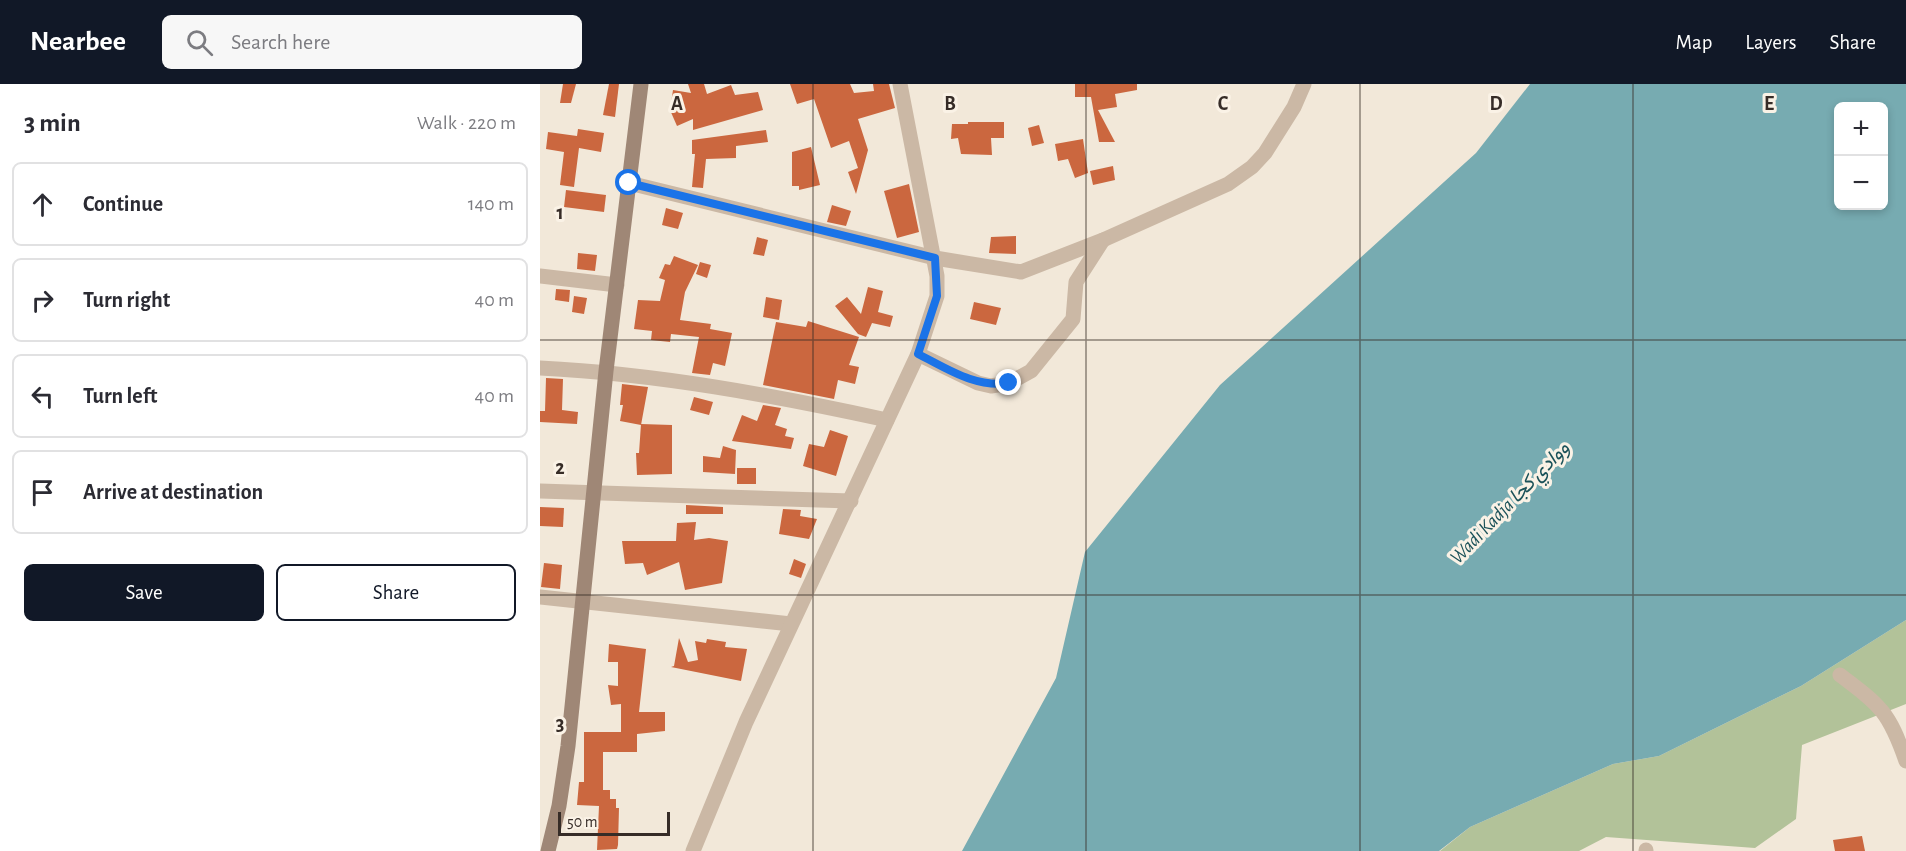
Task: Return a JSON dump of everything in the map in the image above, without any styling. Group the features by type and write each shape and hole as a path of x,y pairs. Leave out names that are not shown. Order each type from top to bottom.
{"street":[{"path":"549,851 559,806 568,746 606,371 641,84"},
{"path":"693,851 746,722 790,624 851,501 918,354 937,296 935,258 900,84"},
{"path":"629,183 935,258 1022,272 1103,240 1228,184 1252,167 1271,143 1294,106 1304,84"},
{"path":"918,354 978,383 991,386 1009,383 1031,371 1073,319 1076,282 1103,240"},
{"path":"540,276 617,285"},
{"path":"540,368 606,371 683,380 887,420"},
{"path":"540,491 851,501"},
{"path":"540,597 790,624"},
{"path":"1840,675 1878,704 1895,730 1906,761"}],"green space":[{"path":"1906,620 1906,704 1802,745 1796,819 1755,848 1606,837 1579,851 1440,851 1470,827 1613,764 1659,756 1801,686"}],"water":[{"name":"Wadi Kadja ووادي كجا","path":"1530,84 1906,84 1906,620 1801,686 1659,756 1613,764 1470,827 1439,851 962,851 1056,678 1085,552 1220,385 1476,153"}],"building":[{"path":"563,84 576,84 571,103 560,103"},
{"path":"609,84 619,84 615,117 603,115"},
{"path":"688,84 704,84 707,94 731,85 735,95 758,92 763,110 693,130 693,119 677,126 670,110 673,90 691,93"},
{"path":"790,84 850,84 854,93 874,91 873,84 889,84 895,108 858,119 868,150 856,194 848,172 858,168 849,141 831,148 814,99 797,104"},
{"path":"1075,84 1137,84 1137,90 1115,94 1117,107 1098,110 1115,142 1099,142 1091,97 1075,97"},
{"path":"968,122 1004,122 1004,138 991,138 992,155 961,154 958,138 951,139 952,124 968,124"},
{"path":"1039,125 1044,143 1032,146 1028,128"},
{"path":"578,129 604,133 601,152 579,148 574,187 560,185 564,152 546,149 548,132 577,136"},
{"path":"766,130 768,142 736,146 736,158 706,159 703,188 692,187 695,154 692,154 692,140"},
{"path":"1083,139 1088,173 1075,178 1068,159 1058,161 1055,144"},
{"path":"811,147 820,185 799,190 799,186 792,186 792,152"},
{"path":"1113,166 1115,180 1093,185 1090,171"},
{"path":"909,184 919,232 897,238 884,191"},
{"path":"566,190 606,195 604,212 564,207"},
{"path":"832,205 851,211 846,226 827,222"},
{"path":"666,208 683,213 678,229 662,225"},
{"path":"1016,236 1016,254 989,253 991,237"},
{"path":"757,237 768,240 764,256 753,254"},
{"path":"578,253 597,255 595,271 577,269"},
{"path":"674,256 698,265 685,292 680,320 711,324 710,329 732,333 725,366 713,363 710,375 692,373 699,337 671,334 670,342 651,340 652,331 634,329 638,300 660,301 665,280 659,278 665,264 670,265"},
{"path":"700,262 711,265 707,278 696,274"},
{"path":"868,287 883,291 878,312 893,316 890,327 872,323 866,337 858,334 835,306 847,297 861,314"},
{"path":"556,289 570,290 569,302 555,300"},
{"path":"574,296 587,298 584,314 572,312"},
{"path":"766,297 782,300 779,320 763,317"},
{"path":"974,302 1001,308 996,325 970,319"},
{"path":"808,321 859,337 849,365 859,367 855,384 838,380 834,399 763,385 776,322 806,327"},
{"path":"546,378 563,379 562,410 578,412 577,424 540,422 540,411 545,411"},
{"path":"622,384 648,387 641,425 620,421 623,405 620,405"},
{"path":"694,397 713,402 709,415 690,410"},
{"path":"763,405 781,408 775,425 787,429 785,436 794,438 791,449 732,441 742,415 757,421"},
{"path":"641,424 672,425 672,474 637,475 636,453 639,453"},
{"path":"830,430 848,436 836,476 803,466 809,444 824,447"},
{"path":"723,446 736,450 735,474 703,472 703,456 720,458"},
{"path":"737,468 756,468 756,484 737,484"},
{"path":"686,505 723,507 723,514 686,514"},
{"path":"540,507 564,508 563,527 540,526"},
{"path":"783,509 801,510 800,516 817,519 809,539 779,534"},
{"path":"696,522 694,540 709,538 728,541 722,583 685,590 679,562 647,575 643,563 625,564 622,541 676,541 677,523"},
{"path":"794,559 806,564 801,578 789,574"},
{"path":"544,563 562,565 560,589 541,587"},
{"path":"679,638 688,662 698,660 695,641 706,643 707,639 726,642 725,647 747,649 741,681 671,667 674,666"},
{"path":"609,644 646,649 639,712 665,712 665,731 637,734 637,752 603,752 603,790 610,790 610,799 616,799 616,808 619,808 618,845 617,849 597,850 599,806 577,805 579,782 584,782 584,732 621,732 621,704 611,705 608,685 618,686 618,662 608,662"},
{"path":"1862,836 1865,851 1835,851 1833,840"}],"route":[{"path":"629,183 935,258 937,296 918,354 978,383 991,386 1009,383"}]}
